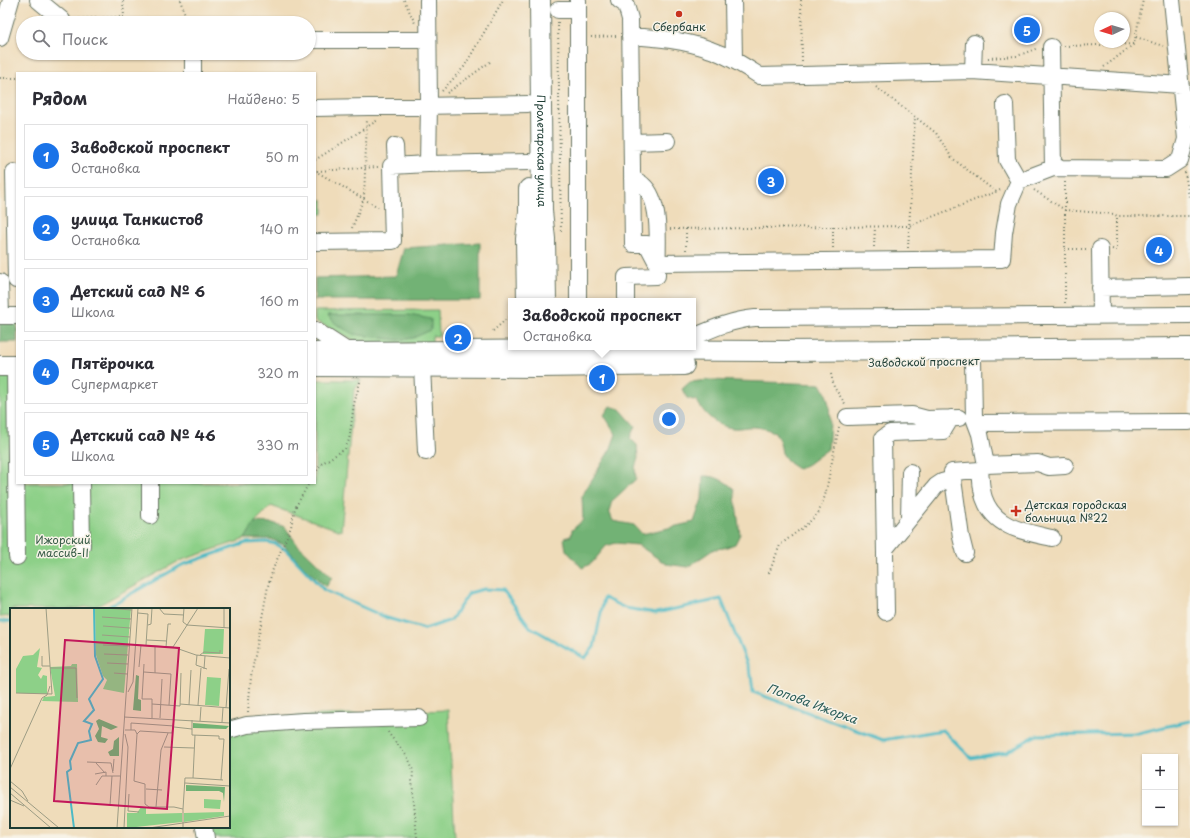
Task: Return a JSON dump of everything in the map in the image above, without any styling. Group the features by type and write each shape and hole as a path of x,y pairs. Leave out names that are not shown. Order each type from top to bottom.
{"main road":[{"name":"Пролетарская улица","path":"527,298 528,0"},
{"name":"Пролетарская улица","path":"540,0 542,211 545,239 546,298"},
{"name":"Заводской проспект","path":"538,352 973,355 1190,348"},
{"name":"Заводской проспект","path":"538,352 599,350"},
{"name":"Заводской проспект","path":"696,350 1190,359"},
{"path":"316,353 538,352"},
{"path":"316,366 422,366 538,352"}],"street":[{"path":"0,38 3,16 11,0"},
{"path":"38,0 57,16"},
{"path":"428,0 425,39 429,105 428,164"},
{"path":"619,0 626,5 630,18 633,244 647,244 657,263"},
{"path":"733,0 734,60"},
{"path":"657,263 1002,259 1004,233 1009,204 1019,181 1059,168 1166,169 1180,160 1186,139 1172,0"},
{"path":"558,10 578,5 578,298"},
{"path":"630,36 686,42 712,50 734,60 760,76 858,74 974,57 1052,77 1088,78 1181,85"},
{"path":"316,40 425,39"},
{"path":"1051,47 1059,168"},
{"path":"193,60 193,72"},
{"path":"316,108 528,104"},
{"path":"1005,104 1007,160 1019,181"},
{"path":"632,142 667,141"},
{"path":"316,242 393,241 393,166 395,146"},
{"path":"393,166 528,162"},
{"path":"10,172 8,281 0,316 16,316"},
{"path":"626,298 626,276 658,276 656,208 643,185 632,178"},
{"path":"1100,249 1101,316"},
{"path":"1100,288 1190,286"},
{"path":"696,336 724,323 740,319 755,318 1190,315"},
{"path":"316,331 349,352"},
{"path":"973,355 975,420 980,434 984,497 990,510 1008,527 1023,532 1052,538"},
{"path":"10,361 18,557"},
{"path":"422,366 426,452"},
{"path":"852,417 912,415 927,419 951,418 975,420 1188,422"},
{"path":"886,612 883,438 890,433 943,431 951,418"},
{"path":"966,553 961,537 952,472 983,467 1038,463 1049,467 1065,466"},
{"path":"909,519 910,472"},
{"path":"885,549 936,486 942,482 953,479"},
{"path":"81,484 82,546"},
{"path":"150,484 150,516"},
{"path":"230,730 246,725 304,721 419,718"},
{"path":"204,828 206,838"}],"path":[{"path":"123,0 124,16"},
{"path":"180,0 186,16"},
{"path":"404,0 425,39"},
{"path":"429,105 464,67 504,0"},
{"path":"801,0 802,75"},
{"path":"1088,78 1134,44 1143,0"},
{"path":"558,10 561,238"},
{"path":"578,37 630,36"},
{"path":"1136,37 1177,50"},
{"path":"974,57 1017,56 1039,48 1051,47 1134,44"},
{"path":"429,105 490,62"},
{"path":"858,74 936,133 952,158 996,192"},
{"path":"0,78 16,78"},
{"path":"346,242 364,198 367,106"},
{"path":"316,159 401,106"},
{"path":"907,260 916,117"},
{"path":"1180,160 1186,174 1190,197"},
{"path":"316,171 393,166"},
{"path":"1059,168 1065,210 1065,303"},
{"path":"316,171 392,215"},
{"path":"657,229 909,226 996,192 1019,181 1065,210 1114,214 1118,216 1190,216"},
{"path":"833,227 834,261"},
{"path":"874,260 875,227"},
{"path":"686,229 686,262"},
{"path":"493,331 508,318"},
{"path":"769,573 780,545 806,526 818,514 826,496 839,424 852,417 848,407 834,387 831,374"},
{"path":"316,472 321,464 345,449 349,440 354,404 360,380"},
{"path":"246,725 252,677 268,586 273,569 291,527 295,508 308,484"},
{"path":"374,720 387,731 412,764 417,838"}],"green space":[{"path":"316,200 323,200 323,214 316,214"},
{"path":"480,243 480,300 316,300 316,278 396,276 404,248"},
{"path":"438,310 439,336 432,336 432,343 362,344 316,321 316,311"},
{"path":"327,315 409,315 431,319 431,330 413,338 398,340 353,334 336,324"},
{"path":"16,319 16,342 0,342 0,320"},
{"name":"Ижорский массив-II","path":"0,377 16,377 16,484 316,484 316,380 361,380 354,391 341,531 271,506 255,522 245,539 179,561 99,605 78,608 10,608 10,616 0,617"},
{"path":"709,380 821,384 825,391 830,415 828,449 808,464 798,469 789,463 782,453 780,442 775,432 757,427 727,427 716,422 703,411 697,401 687,398 682,389 690,382"},
{"path":"610,406 620,409 635,426 630,438 637,445 638,458 635,468 636,479 612,501 609,511 613,521 634,525 642,534 694,522 702,499 703,476 712,477 727,483 734,489 740,534 735,544 724,548 714,549 688,567 666,564 638,545 616,543 606,546 592,563 582,568 566,550 564,538 571,536 572,530 583,520 582,496 611,448 616,434 604,415"},
{"path":"255,522 273,523 285,527 297,544 332,577 326,587 304,567 284,545 271,539 245,539"},
{"path":"448,710 455,838 198,838 197,828 230,828 230,723 299,716"}],"waterway":[{"name":"Попова Ижорка","path":"106,608 182,565 246,543 267,542 276,544 286,550 324,590 387,618 425,629 451,620 469,593 484,589 503,590 530,627 585,658 594,647 604,598 625,608 656,613 721,599 751,674 753,692 883,740 943,730 971,758 1006,752 1037,735 1138,733 1190,721"},
{"name":"Попова Ижорка","path":"0,621 10,621"}],"place":[{"name":"Сбербанк","path":"679,14"},
{"name":"Детский сад № 46","path":"1027,30"},
{"name":"Детский сад № 6","path":"771,181"},
{"name":"Пятёрочка","path":"1159,250"},
{"name":"улица Танкистов","path":"458,338"},
{"name":"Заводской проспект","path":"602,378"},
{"name":"Детская городская больница №22","path":"1016,511"}]}
